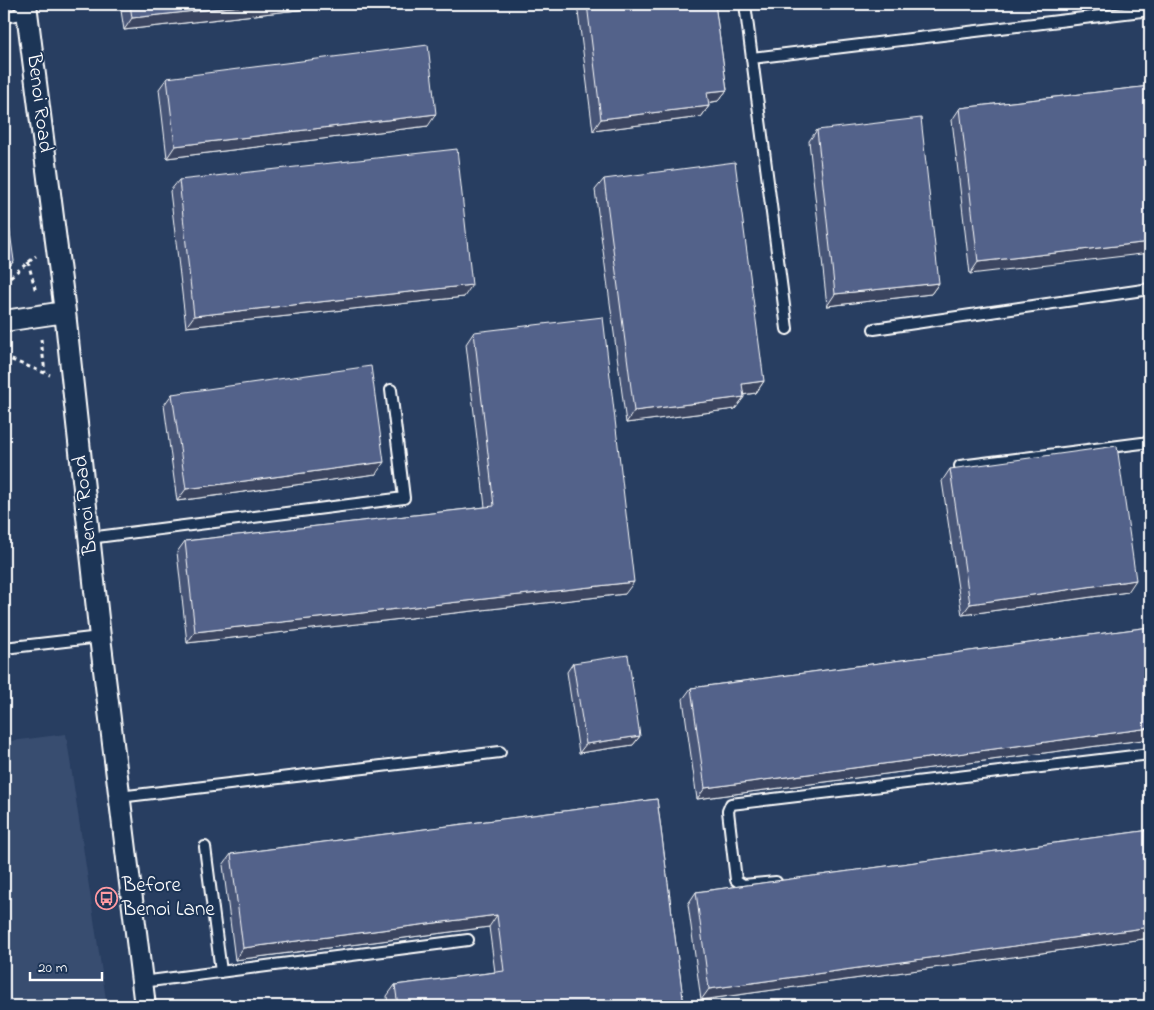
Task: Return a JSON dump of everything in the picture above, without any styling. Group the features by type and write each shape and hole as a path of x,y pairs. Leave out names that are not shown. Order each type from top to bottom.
{"street":[{"name":"Benoi Road","path":"27,8 65,312 100,637 145,1006"},
{"path":"4,321 65,312"}],"lane":[{"path":"745,4 787,330"},
{"path":"4,17 27,8"},
{"path":"752,58 1150,10"},
{"path":"874,329 1150,289"},
{"path":"89,538 404,498 391,390"},
{"path":"960,466 1150,442"},
{"path":"4,648 100,637"},
{"path":"119,797 500,752"},
{"path":"786,880 743,885 736,880 728,811 731,804 1150,754"},
{"path":"205,847 221,972"},
{"path":"142,982 468,940"}],"path":[{"path":"4,282 56,241"},
{"path":"28,262 36,292"},
{"path":"41,339 45,373"},
{"path":"4,357 73,385"}],"shaded area":[{"path":"66,734 107,1006 4,1006 4,742"}],"building":[{"path":"130,4 258,4 132,18"},
{"path":"587,4 715,4 727,90 707,92 709,106 601,119"},
{"path":"428,45 436,114 175,146 167,78"},
{"path":"1150,86 1150,242 978,262 960,108"},
{"path":"921,118 939,283 835,294 817,130"},
{"path":"457,149 472,285 194,316 179,180"},
{"path":"735,162 764,381 742,384 744,397 634,411 604,179"},
{"path":"4,189 14,261 4,271"},
{"path":"603,317 634,582 195,632 185,541 494,506 474,332"},
{"path":"371,366 384,462 186,489 172,394"},
{"path":"1117,446 1136,580 970,604 950,469"},
{"path":"1150,627 1150,728 705,788 691,688"},
{"path":"628,655 640,736 586,744 573,663"},
{"path":"657,799 684,1006 398,1006 395,985 504,971 497,915 243,948 231,854"},
{"path":"1150,830 1150,927 709,989 696,892"}],"place":[{"name":"Before Benoi Lane","path":"106,898"}]}
